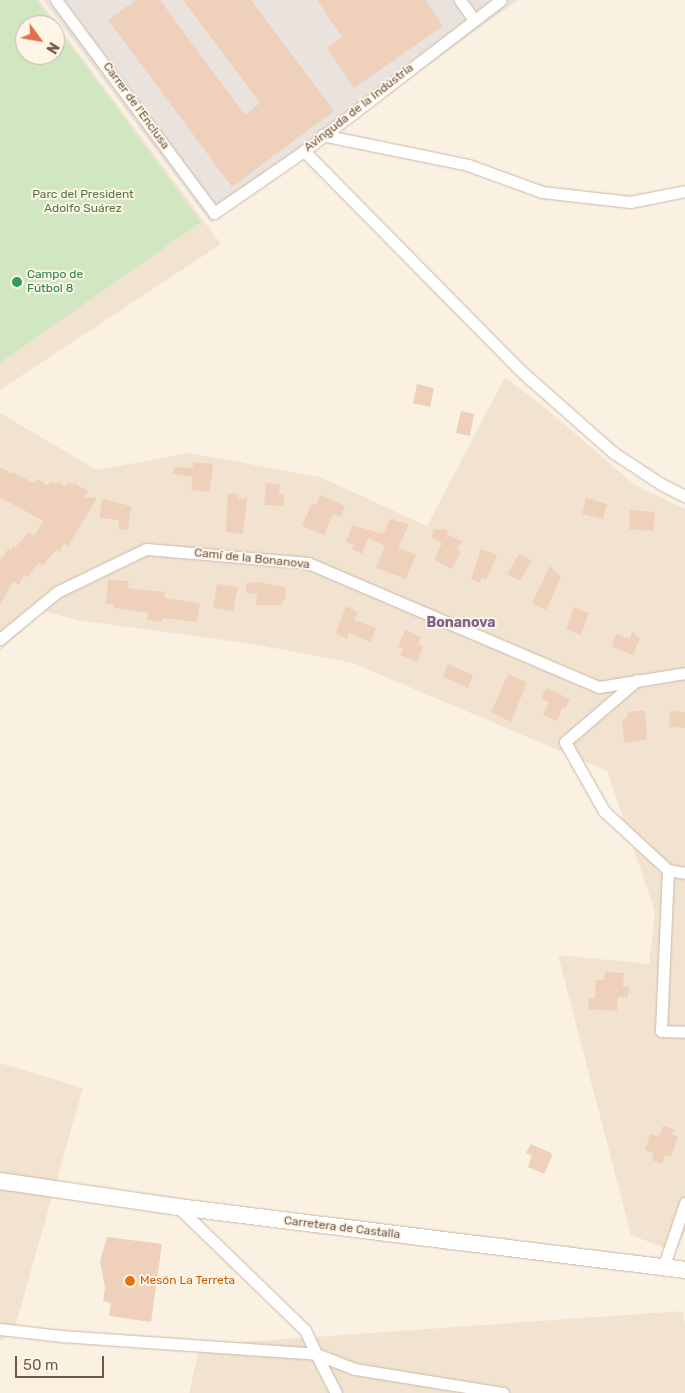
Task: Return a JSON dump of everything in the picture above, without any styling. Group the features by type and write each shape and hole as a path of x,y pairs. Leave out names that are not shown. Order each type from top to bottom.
{"main road":[{"name":"Carretera de Castalla","path":"0,1181 178,1207 685,1270"}],"street":[{"name":"Carrer de l'Enclusa","path":"56,0 214,213"},
{"path":"460,0 474,20"},
{"name":"Avinguda de la Indústria","path":"214,213 304,151 322,135 501,0"},
{"path":"322,135 468,165 542,192 630,202 685,191"},
{"path":"304,151 522,372 614,454 661,484 685,496"},
{"name":"Camí de la Bonanova","path":"0,639 57,592 146,549 308,563 599,687 638,679 685,673"},
{"path":"638,679 564,742 604,811 668,870 685,874"},
{"path":"668,870 661,1031 685,1032"},
{"path":"663,1268 685,1203"},
{"path":"178,1207 305,1330 336,1393"},
{"path":"0,1329 61,1336 316,1354 354,1369 503,1393"}],"shaded area":[{"name":"Parc del President Adolfo Suárez","path":"0,0 39,0 50,15 15,15 15,65 65,65 65,35 221,244 0,390"},
{"path":"43,0 518,0 211,223 65,29 65,15 54,15"},
{"path":"505,377 550,412 635,485 685,509 685,1231 675,1252 631,1235 558,955 649,964 655,912 607,771 353,663 253,644 77,620 44,611 0,651 0,413 97,470 189,453 320,477 427,526"},
{"path":"0,1063 83,1088 14,1331 0,1341"},
{"path":"683,1311 685,1326 685,1393 189,1393 200,1345"}],"green space":[{"name":"Parc del President Adolfo Suárez","path":"0,0 37,0 48,15 15,15 15,65 65,65 65,38 201,222 0,363"}],"building":[{"path":"136,0 160,0 245,115 260,103 183,0 251,0 334,111 232,187 108,20"},
{"path":"317,0 426,0 443,26 354,88 327,48 342,37"},
{"path":"417,384 434,388 430,407 413,403"},
{"path":"461,411 474,414 470,436 456,433"},
{"path":"193,462 213,464 210,492 191,490 193,477 173,474 174,467 193,468"},
{"path":"0,467 31,482 36,482 38,479 47,485 53,482 57,484 58,482 66,487 69,482 73,485 74,483 88,491 84,497 97,498 68,546 64,544 60,552 56,550 43,565 39,563 27,577 24,575 19,585 13,581 0,605 0,561 8,549 11,551 13,546 15,548 28,532 34,536 43,521 0,497"},
{"path":"266,483 280,484 279,494 284,494 284,506 264,505"},
{"path":"228,493 239,494 238,498 247,499 243,534 226,532"},
{"path":"320,495 345,506 341,517 333,514 324,535 302,526 312,503 316,505"},
{"path":"586,498 607,504 603,519 582,514"},
{"path":"102,499 131,506 128,530 118,529 119,520 100,518"},
{"path":"630,510 655,512 653,531 629,529"},
{"path":"390,519 409,524 398,548 416,555 406,579 376,568 385,546 368,538 362,554 352,549 354,545 346,542 352,525 383,534"},
{"path":"435,529 449,530 446,534 462,541 457,550 461,552 451,569 434,560 442,543 431,537"},
{"path":"481,549 497,555 486,580 481,578 480,583 471,579"},
{"path":"519,554 532,561 520,581 507,574"},
{"path":"550,566 561,577 546,610 532,603"},
{"path":"108,580 129,581 128,588 165,592 164,598 200,603 197,622 162,618 161,622 147,620 148,613 114,608 114,604 106,604"},
{"path":"258,582 286,587 285,601 282,600 282,605 256,605 257,594 246,593 246,583"},
{"path":"217,584 238,587 233,611 213,608"},
{"path":"346,606 358,612 354,620 376,628 371,642 349,633 347,639 336,633"},
{"path":"574,607 589,613 581,635 566,629"},
{"path":"405,630 421,637 418,644 423,646 417,662 400,655 403,649 398,647"},
{"path":"632,632 640,638 633,655 612,647 616,634 630,639"},
{"path":"448,664 473,675 468,688 443,677"},
{"path":"508,674 527,682 511,722 491,712"},
{"path":"546,688 570,699 565,709 562,708 557,721 543,715 549,702 541,699"},
{"path":"645,710 647,740 624,743 622,719 627,719 627,712"},
{"path":"670,711 685,712 685,728 669,727"},
{"path":"605,972 624,973 623,987 629,987 628,997 618,997 617,1011 588,1009 589,998 595,999 596,980 604,980"},
{"path":"663,1126 674,1129 672,1134 678,1137 671,1157 665,1155 662,1164 652,1160 654,1153 645,1150 650,1134 659,1137"},
{"path":"531,1144 553,1154 544,1174 528,1167 532,1156 526,1153"},
{"name":"Mesón La Terreta","path":"107,1237 162,1244 151,1322 109,1316 111,1303 103,1301 105,1288 100,1261"}],"place":[{"name":"Campo de Fútbol 8","path":"17,282"},
{"name":"Mesón La Terreta","path":"130,1281"}],"district":[{"name":"Bonanova","path":"461,623"}]}
